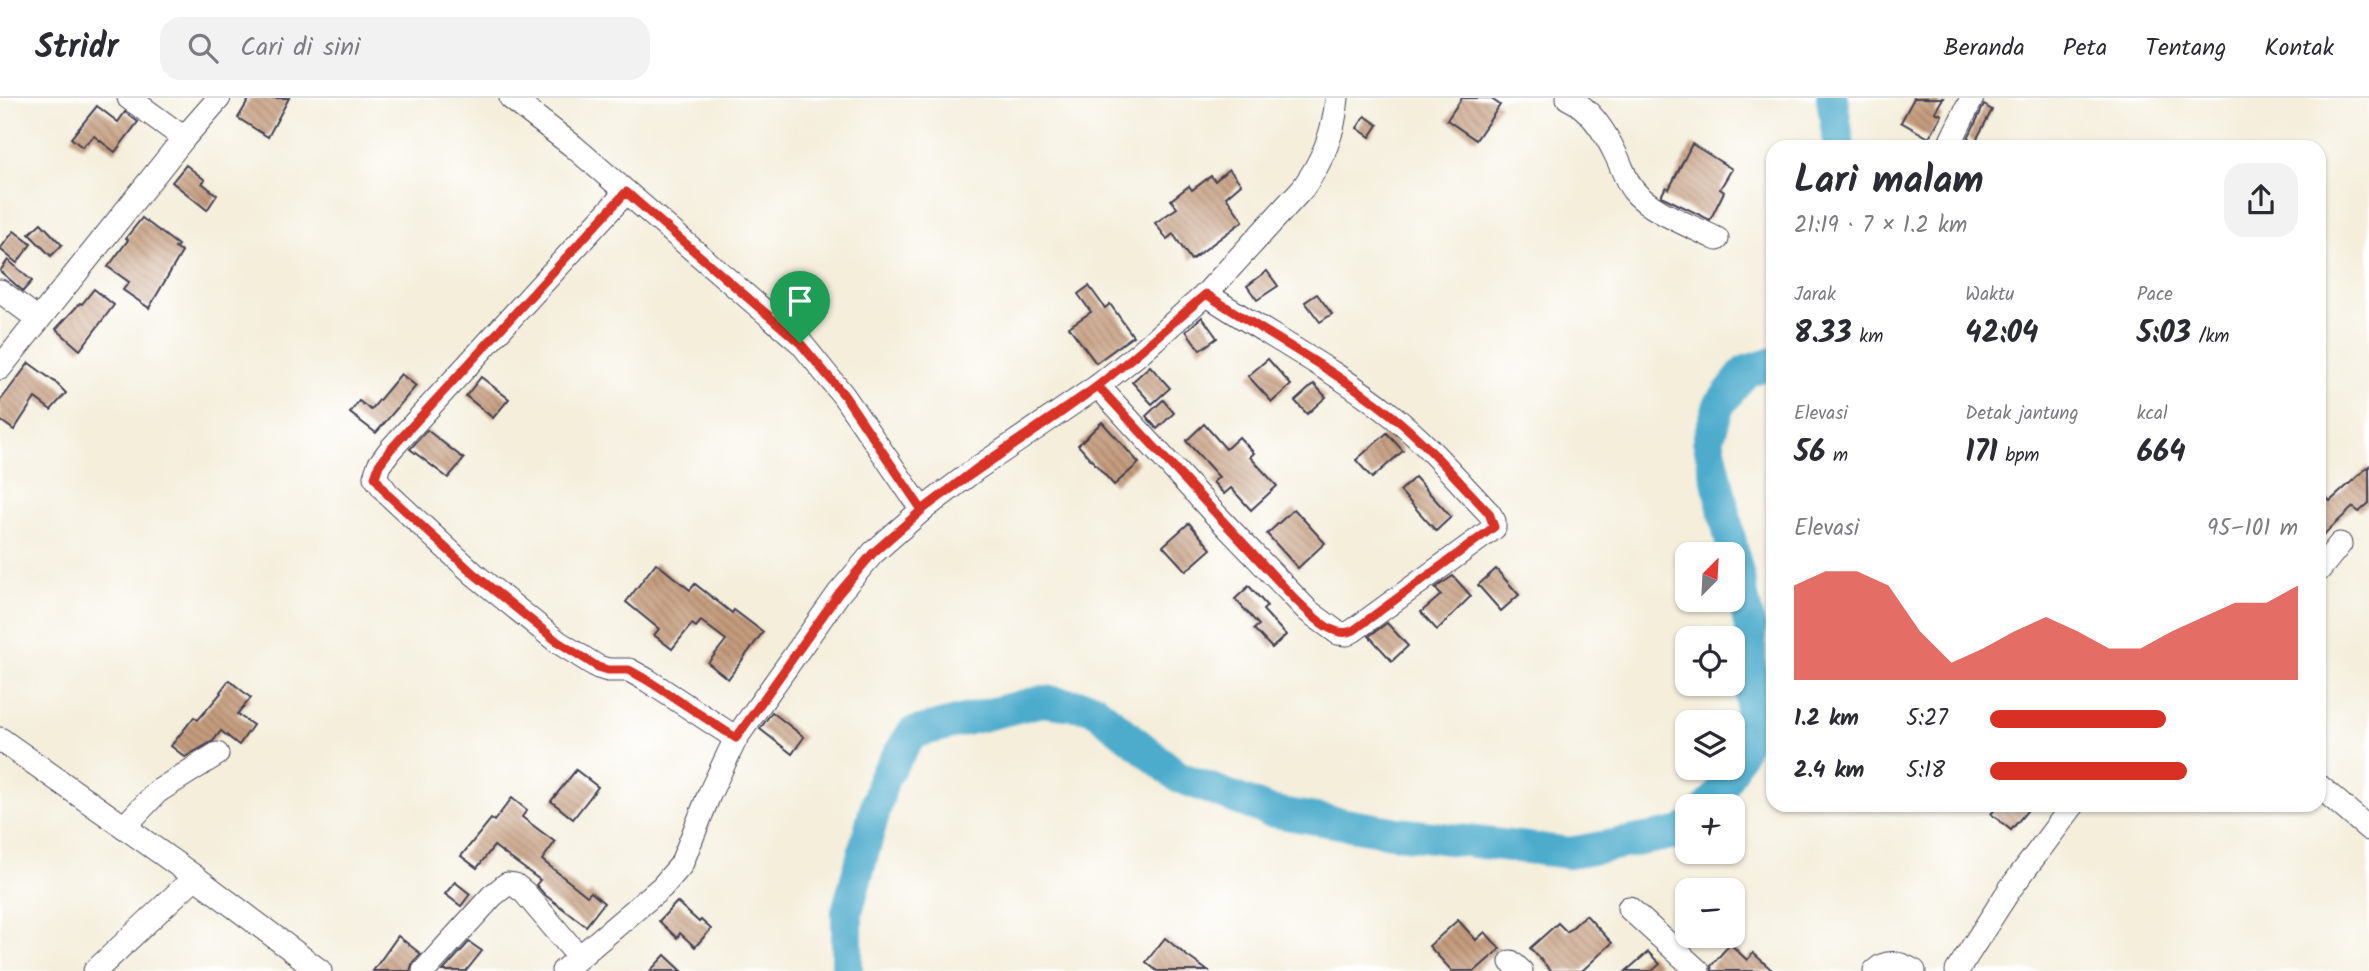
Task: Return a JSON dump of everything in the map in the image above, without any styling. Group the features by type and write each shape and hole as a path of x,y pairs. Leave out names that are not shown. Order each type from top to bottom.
{"street":[{"path":"129,98 184,138"},
{"path":"0,368 37,319 219,98"},
{"path":"511,98 573,146 800,343 844,395 922,510"},
{"path":"424,971 492,896 507,884 525,893 571,964 662,887 681,865 709,794 736,738 854,575 873,553 922,510 976,469 1098,386 1206,294 1313,174 1329,142 1337,98"},
{"path":"1568,98 1586,108 1639,196 1717,239"},
{"path":"1951,140 1972,98"},
{"path":"626,192 390,450 379,465 375,477 387,494 474,574 558,642 598,667 629,670 736,738"},
{"path":"0,291 37,319"},
{"path":"1098,386 1295,599 1338,633 1348,634 1354,630 1494,528 1494,521 1489,513 1392,415 1206,294"},
{"path":"2326,561 2340,544"},
{"path":"0,739 195,877 320,971"},
{"path":"124,827 157,792 217,754"},
{"path":"2326,792 2369,829"},
{"path":"1957,971 2010,889 2068,812"},
{"path":"95,971 195,877"},
{"path":"1629,908 1698,971"},
{"path":"1875,971 1881,965 1891,962 1914,971"}],"building":[{"path":"250,98 289,98 268,137 238,118"},
{"path":"1462,98 1490,98 1500,105 1476,140 1447,120"},
{"path":"1914,98 1943,98 1935,112 1942,115 1929,138 1901,122"},
{"path":"1984,105 1992,110 1976,140 1968,138"},
{"path":"97,106 118,122 125,112 138,122 115,152 94,136 82,147 71,138"},
{"path":"1365,116 1378,125 1370,137 1357,128"},
{"path":"1692,144 1732,169 1720,189 1724,192 1710,220 1661,196 1666,187 1669,189"},
{"path":"186,165 205,180 202,183 217,195 207,210 172,182"},
{"path":"1229,169 1241,184 1226,197 1243,221 1191,260 1173,234 1167,239 1155,223 1177,208 1171,200 1189,186 1192,190 1211,176 1215,181"},
{"path":"142,218 178,245 175,248 182,252 149,308 123,290 129,282 108,267"},
{"path":"41,223 62,245 51,256 29,234"},
{"path":"14,231 31,244 17,263 0,249"},
{"path":"8,260 32,281 23,291 0,271"},
{"path":"1267,271 1278,286 1257,300 1247,286"},
{"path":"1089,286 1105,308 1110,304 1133,336 1096,363 1069,327 1091,312 1078,294"},
{"path":"94,289 114,305 80,350 56,329"},
{"path":"1317,294 1332,314 1320,322 1305,302"},
{"path":"1202,317 1217,338 1200,350 1186,331"},
{"path":"1268,359 1291,385 1272,402 1248,376"},
{"path":"29,363 66,393 51,410 35,398 14,430 0,420 0,401"},
{"path":"1150,366 1170,388 1152,404 1132,382"},
{"path":"401,374 416,386 376,433 350,413 359,401 371,410"},
{"path":"481,377 509,399 493,418 466,396"},
{"path":"1314,384 1326,397 1307,414 1295,401"},
{"path":"1163,400 1174,413 1157,429 1146,416"},
{"path":"1102,422 1139,463 1114,485 1078,445"},
{"path":"1204,424 1226,449 1239,437 1254,453 1250,457 1277,486 1251,510 1231,488 1224,494 1213,482 1219,477 1186,441"},
{"path":"427,430 464,459 448,478 410,449"},
{"path":"1387,433 1403,451 1372,478 1356,460"},
{"path":"2369,466 2369,503 2359,512 2353,507 2326,532 2326,497 2330,501"},
{"path":"1415,477 1451,517 1436,531 1400,491"},
{"path":"1294,509 1325,543 1298,568 1267,534"},
{"path":"1189,523 1211,549 1186,571 1163,546"},
{"path":"656,563 690,590 695,584 732,613 734,610 763,632 728,679 708,663 726,640 701,621 696,627 692,624 672,649 654,635 659,629 626,602"},
{"path":"1496,569 1519,595 1501,611 1478,585"},
{"path":"1453,576 1471,596 1437,630 1421,612 1441,595 1435,588"},
{"path":"1249,586 1267,606 1263,610 1286,635 1272,648 1254,629 1259,625 1235,599"},
{"path":"1387,623 1408,646 1392,661 1369,636"},
{"path":"229,680 251,698 237,714 253,725 239,745 221,731 213,741 185,757 171,746 194,717 198,720"},
{"path":"772,712 804,737 792,754 760,729"},
{"path":"576,770 598,787 573,819 551,801"},
{"path":"512,798 527,810 522,817 555,842 542,860 587,896 591,892 604,903 586,926 545,895 536,885 540,880 494,846 477,868 461,856"},
{"path":"1993,812 2026,812 2011,830 1991,814"},
{"path":"455,882 470,894 461,906 445,894"},
{"path":"677,902 711,929 695,947 680,933 677,938 659,921"},
{"path":"1586,915 1612,943 1582,971 1551,971 1530,948 1558,923 1567,932"},
{"path":"1458,920 1476,940 1485,932 1500,949 1475,971 1452,971 1429,946"},
{"path":"398,936 421,954 413,962 410,971 373,971"},
{"path":"1165,938 1208,971 1157,971 1146,962"},
{"path":"469,942 482,951 466,971 443,971"},
{"path":"1727,948 1734,948 1747,960 1753,953 1773,971 1712,971 1711,966"},
{"path":"1648,952 1660,964 1652,971 1626,971"},
{"path":"665,955 682,971 650,971"}],"waterway":[{"path":"1832,98 1838,140"},
{"path":"1745,743 1751,732 1750,628 1708,440 1719,405 1746,371 1766,365"},
{"path":"847,971 847,912 884,777 912,733 1042,701 1092,707 1179,777 1269,811 1398,833 1570,853 1675,833"},
{"path":"1719,794 1726,780"}],"route":[{"path":"800,343 626,192 381,460 375,477 387,494 474,574 558,642 598,667 633,672 736,738 839,593 873,553 922,510 976,469 1098,386 1295,599 1340,634 1348,634 1354,630 1494,527 1489,513 1392,415 1206,294 1098,386 1037,427 976,469 922,510 844,395 800,343"}]}
